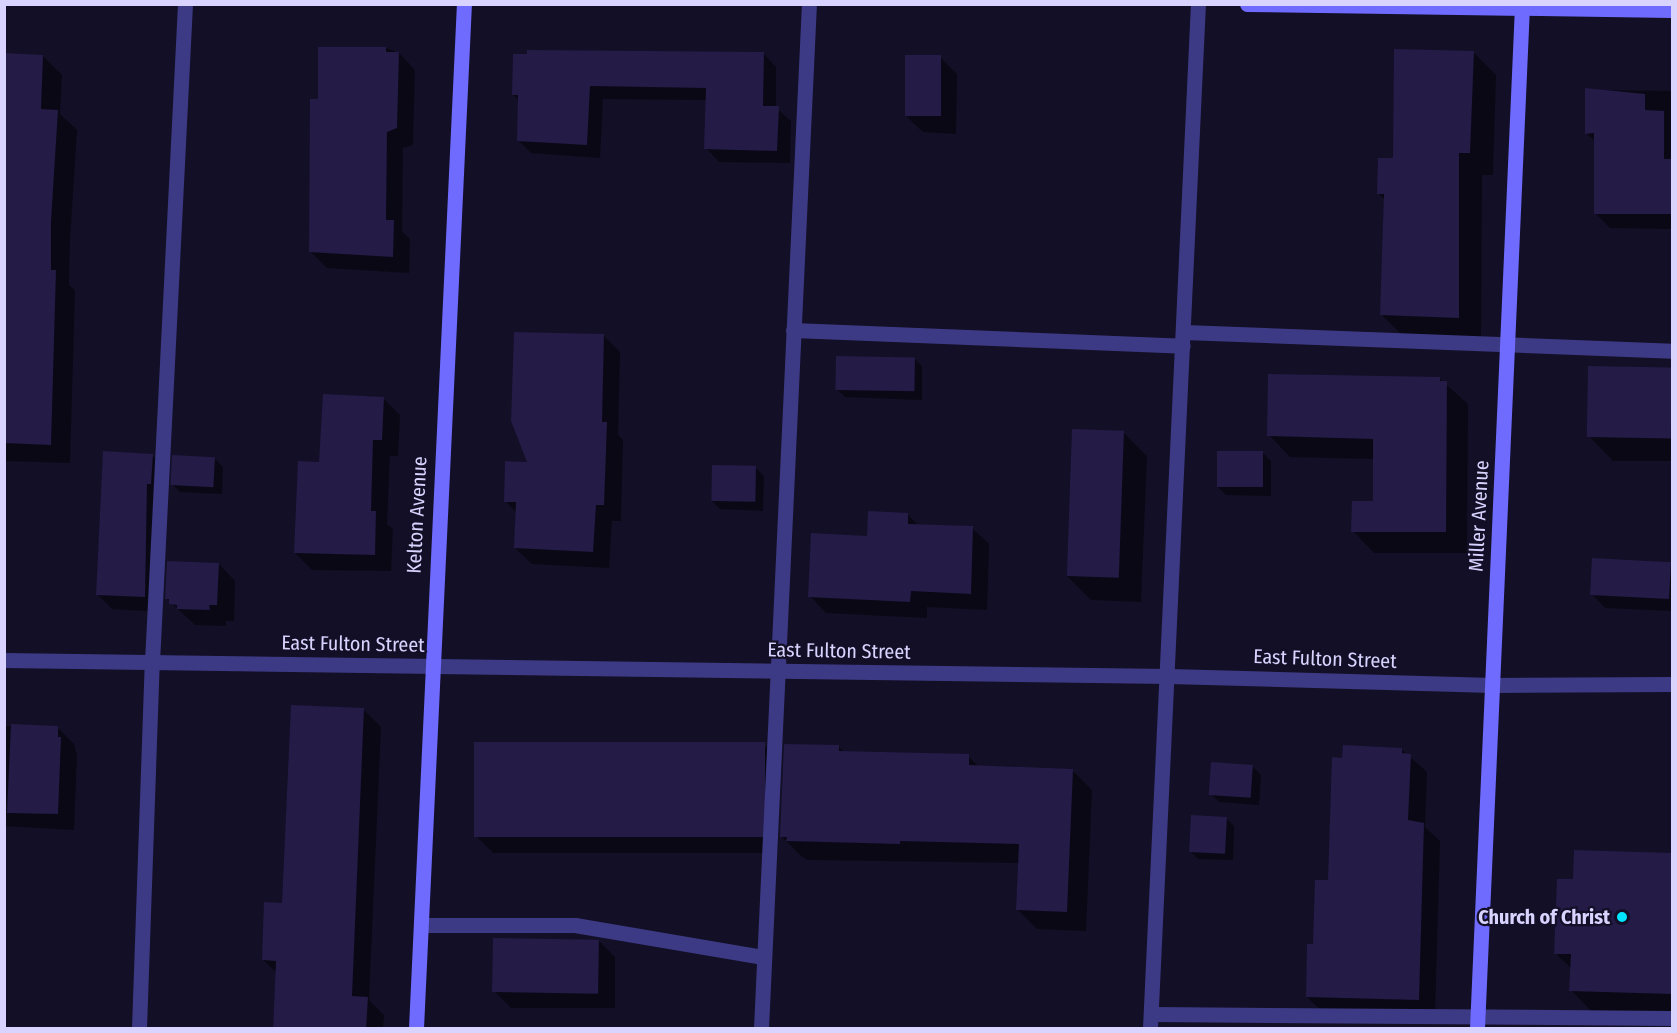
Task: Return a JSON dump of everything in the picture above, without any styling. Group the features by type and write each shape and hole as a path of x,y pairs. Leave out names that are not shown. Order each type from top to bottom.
{"main road":[{"name":"Kelton Avenue","path":"416,1029 431,666 464,4"},
{"path":"1247,4 1522,6 1672,10"},
{"name":"Miller Avenue","path":"1478,1022 1522,6"}],"street":[{"path":"139,1029 152,662 185,4"},
{"path":"761,1029 809,4"},
{"path":"1198,4 1169,676 1151,1021 1478,1022 1672,1018"},
{"path":"793,330 1508,344 1672,351"},
{"name":"East Fulton Street","path":"4,660 1169,676 1492,685 1672,684"},
{"path":"421,925 575,925 763,957"}],"building":[{"path":"318,47 386,47 386,52 399,52 397,128 387,132 386,220 394,220 393,257 309,252 310,99 318,99"},
{"path":"1394,49 1474,51 1470,153 1459,153 1459,318 1380,315 1384,194 1377,194 1378,158 1393,158"},
{"path":"527,50 764,52 763,106 779,106 777,151 704,149 706,88 590,86 587,145 517,141 518,95 512,95 513,54 527,54"},
{"path":"4,53 43,55 41,109 58,110 51,221 51,270 56,270 51,445 4,443"},
{"path":"905,55 941,55 941,116 905,116"},
{"path":"1585,88 1645,94 1645,110 1664,111 1664,159 1672,159 1672,214 1594,214 1594,133 1585,134"},
{"path":"514,332 604,334 602,422 607,422 604,505 596,505 593,552 514,548 516,502 504,502 505,461 527,462 511,421"},
{"path":"836,356 915,357 914,391 835,390"},
{"path":"1588,366 1672,367 1671,438 1587,437"},
{"path":"1268,374 1440,377 1440,381 1447,381 1446,532 1351,532 1352,501 1373,501 1373,439 1267,436"},
{"path":"323,394 384,397 382,440 373,440 371,511 376,511 375,555 294,553 298,461 319,462"},
{"path":"1072,429 1124,431 1119,578 1067,576"},
{"path":"103,451 153,454 151,484 147,484 145,597 96,595"},
{"path":"1217,451 1263,451 1263,487 1217,487"},
{"path":"172,455 215,457 213,487 170,485"},
{"path":"712,465 756,466 755,502 711,501"},
{"path":"868,511 908,513 908,524 973,526 971,594 911,591 910,602 808,597 811,533 867,536"},
{"path":"1592,558 1671,562 1669,599 1590,595"},
{"path":"167,561 219,563 217,605 209,605 210,610 177,609 177,605 169,604 169,599 165,599"},
{"path":"291,705 364,708 352,996 368,997 366,1029 273,1029 276,961 262,960 264,902 282,903"},
{"path":"11,724 58,726 58,737 61,737 58,814 7,813"},
{"path":"474,742 765,742 765,837 474,837"},
{"path":"784,744 839,745 839,751 969,754 969,765 1073,769 1067,912 1016,910 1019,844 786,841 787,837 780,837"},
{"path":"1343,745 1402,748 1402,753 1411,754 1408,820 1424,823 1419,1000 1306,997 1307,944 1313,944 1315,880 1328,880 1332,757 1342,758"},
{"path":"1211,762 1253,765 1251,798 1209,795"},
{"path":"1191,815 1227,817 1225,854 1189,852"},
{"name":"Church of Christ","path":"1574,850 1672,853 1672,994 1569,991 1571,954 1554,954 1557,879 1573,879"},
{"path":"493,938 599,940 598,994 492,992"}],"place":[{"name":"Church of Christ","path":"1622,917"}]}
